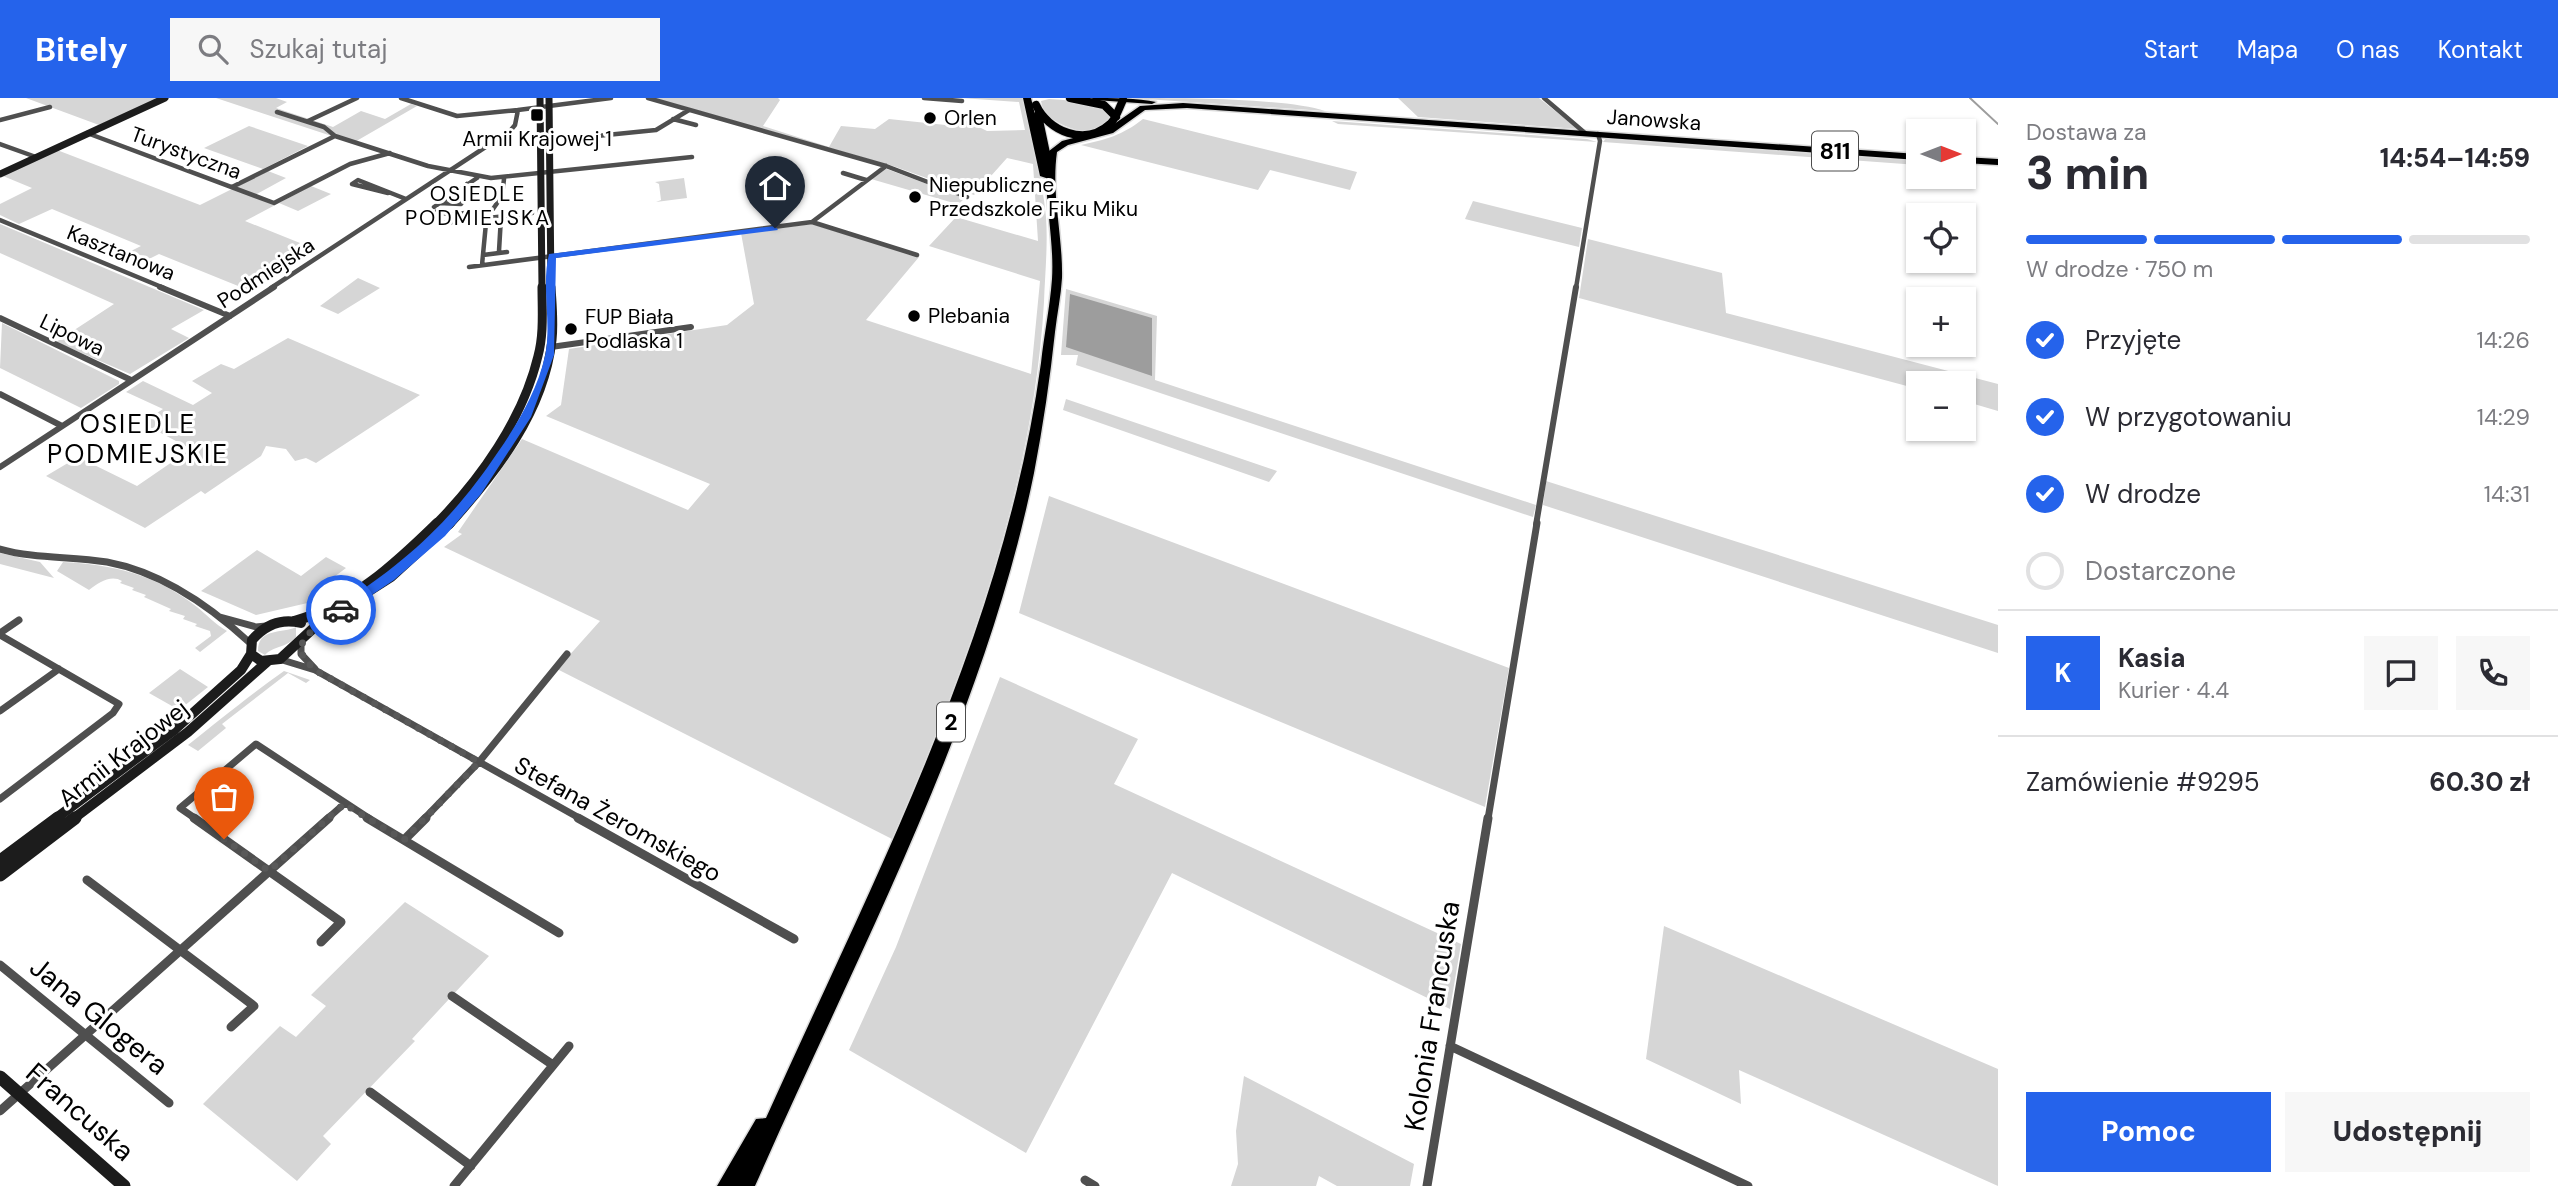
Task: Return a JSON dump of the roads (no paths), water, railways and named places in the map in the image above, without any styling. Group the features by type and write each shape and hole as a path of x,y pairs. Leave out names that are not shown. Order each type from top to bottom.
{"highway":[{"name":"Janowska","path":"1094,98 1906,156"},
{"name":"2","path":"1032,100 1046,190 1050,328"},
{"path":"1119,119 1123,100"},
{"path":"1051,176 1052,154 1058,146 1105,133 1119,119 1146,107 1192,105"},
{"path":"1976,161 1998,162"},
{"name":"2","path":"745,1186 784,1093 888,877 969,674 1022,495 1039,417 1057,271 1051,176"},
{"name":"2","path":"727,1186 784,1093"}],"main road":[{"path":"1032,100 1046,123 1071,132 1100,130 1119,119 1100,103 1070,98"},
{"path":"1032,100 1051,176"}],"street":[{"path":"0,174 165,98"},
{"path":"308,121 357,98"},
{"path":"401,98 457,116 518,110 541,102 611,98"},
{"path":"648,98 886,166 967,197"},
{"path":"924,98 962,101"},
{"path":"1544,98 1585,133"},
{"path":"0,549 32,558 90,560 132,568 220,617 256,627 305,618 341,599 422,538 465,490 519,409 539,348 541,102"},
{"path":"303,643 315,626 390,578 441,534 485,481 531,409 551,347 550,102"},
{"path":"0,120 50,107"},
{"name":"Podmiejska","path":"0,467 510,131 515,125 518,110"},
{"path":"567,139 656,130 689,110"},
{"path":"277,112 308,121 335,136 477,177 504,179 692,157"},
{"path":"673,119 696,125"},
{"name":"Turystyczna","path":"86,133 274,203 350,164 391,153"},
{"name":"Kolonia Francuska","path":"1427,1186 1600,141 1598,134"},
{"path":"232,187 335,136"},
{"path":"0,144 36,157"},
{"path":"812,222 886,166"},
{"path":"843,173 866,180"},
{"path":"467,184 472,188 463,203 436,205 477,177"},
{"path":"490,217 491,210 502,196 504,179"},
{"path":"388,193 352,184 358,180 406,200"},
{"path":"446,205 437,211 451,215 491,210"},
{"path":"444,223 532,213"},
{"path":"499,251 501,217"},
{"name":"Kasztanowa","path":"0,220 230,316"},
{"path":"469,267 812,222 917,255"},
{"path":"482,265 486,223"},
{"path":"486,240 500,238"},
{"path":"483,255 507,252"},
{"name":"Lipowa","path":"0,318 131,380"},
{"path":"539,348 691,327"},
{"path":"0,394 62,426"},
{"path":"519,409 531,409"},
{"path":"220,617 251,649 273,660"},
{"path":"0,799 118,708 117,702 0,634 19,620"},
{"path":"294,621 304,626 303,657 315,670"},
{"name":"Armii Krajowej","path":"0,875 207,702 241,670 251,649 269,625"},
{"name":"Armii Krajowej","path":"0,861 188,732 273,660 303,643"},
{"path":"404,840 479,762 567,654"},
{"name":"Stefana Żeromskiego","path":"273,660 315,670 794,939"},
{"path":"0,711 60,669"},
{"path":"321,942 341,922 180,808 257,744 344,804 559,933"},
{"path":"0,1111 344,804"},
{"path":"88,880 254,1006 231,1027"},
{"name":"Jana Glogera","path":"0,965 169,1103"},
{"path":"452,996 553,1065"},
{"path":"454,1186 569,1046"},
{"path":"1450,1046 1748,1186"},
{"name":"Francuska","path":"0,1077 124,1186"},
{"path":"370,1092 471,1166"},
{"path":"1085,1180 1095,1186"}],"waterway":[{"path":"1970,98 1998,124"}],"place":[{"name":"Armii Krajowej 1","path":"537,115"},
{"name":"Orlen","path":"930,118"},
{"name":"Niepubliczne Przedszkole Fiku Miku","path":"915,197"},
{"name":"Plebania","path":"914,316"},
{"name":"FUP Biała Podlaska 1","path":"571,329"}],"district":[{"name":"OSIEDLE PODMIEJSKA","path":"478,206"},
{"name":"OSIEDLE PODMIEJSKIE","path":"138,439"}]}
